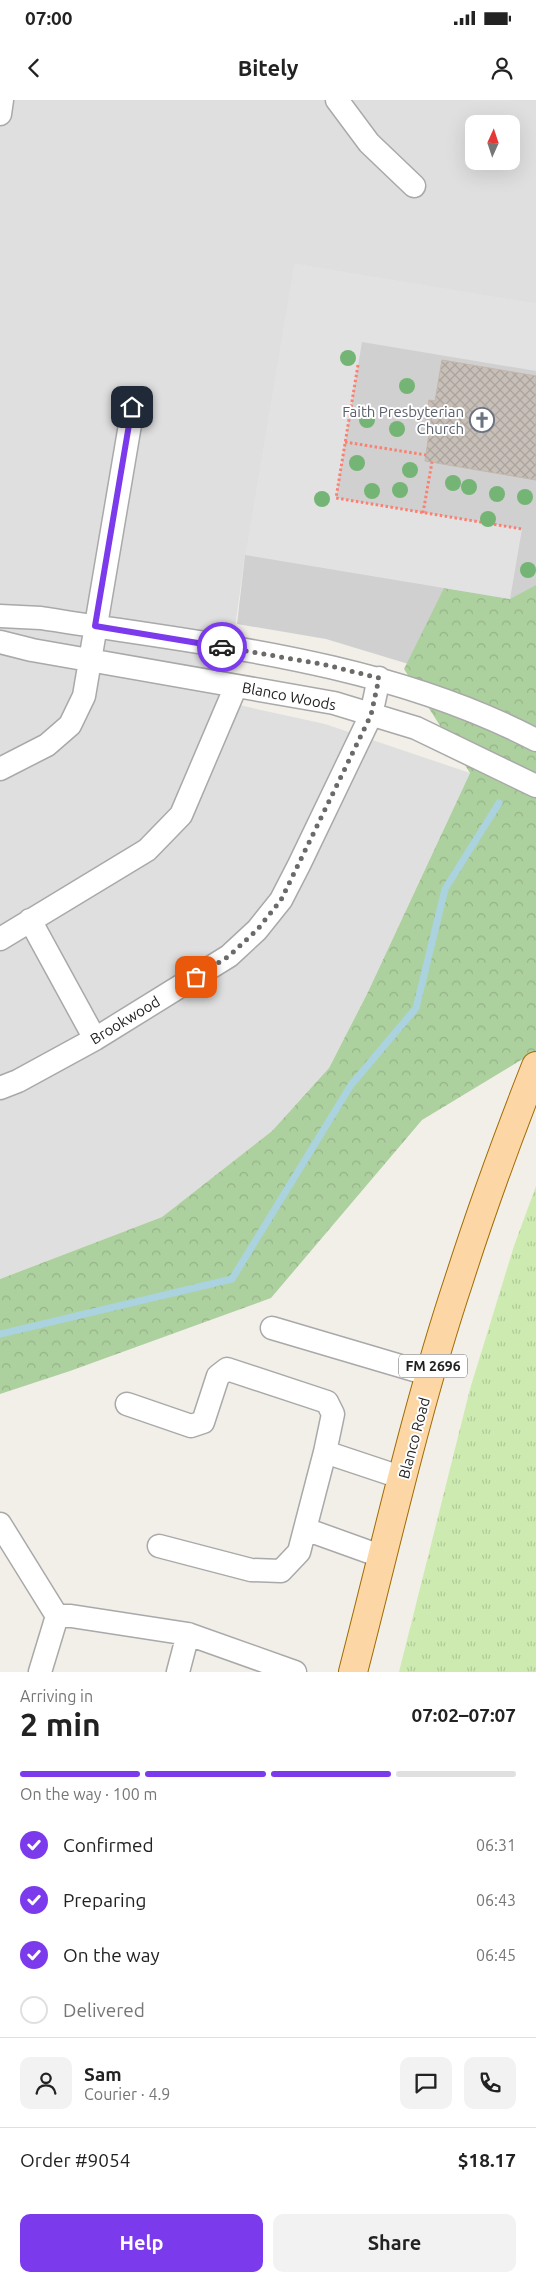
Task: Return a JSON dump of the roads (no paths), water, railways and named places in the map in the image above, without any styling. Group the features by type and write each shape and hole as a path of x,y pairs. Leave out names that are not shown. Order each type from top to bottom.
{"main road":[{"name":"Blanco Road","path":"353,1672 403,1478 458,1281 511,1129 536,1066"}],"street":[{"path":"0,114 2,100"},
{"path":"337,100 369,143 414,186"},
{"path":"0,770 48,745 70,725 84,696 132,407"},
{"path":"0,616 41,618 95,626 322,664 379,678 428,693 484,714 536,740"},
{"name":"Blanco Woods","path":"0,642 90,660 334,703 416,728 536,786"},
{"name":"Brookwood","path":"0,1088 18,1081 96,1039 229,956 257,930 285,891 371,715 379,678"},
{"path":"0,938 148,850 165,834 181,815 236,686"},
{"path":"30,920 96,1039"},
{"path":"272,1328 431,1375"},
{"path":"127,1404 191,1426 203,1422 218,1376 228,1369 327,1402 333,1414 299,1552 281,1571 251,1570 159,1546"},
{"path":"325,1452 403,1478"},
{"path":"0,1524 57,1616 40,1672"},
{"path":"305,1529 383,1557"},
{"path":"57,1616 71,1616 188,1634 295,1672"},
{"path":"178,1672 188,1634"}],"waterway":[{"path":"0,1334 232,1279 351,1085 416,1008 445,889 499,803"}],"place":[{"name":"Faith Presbyterian Church","path":"482,420"}]}
